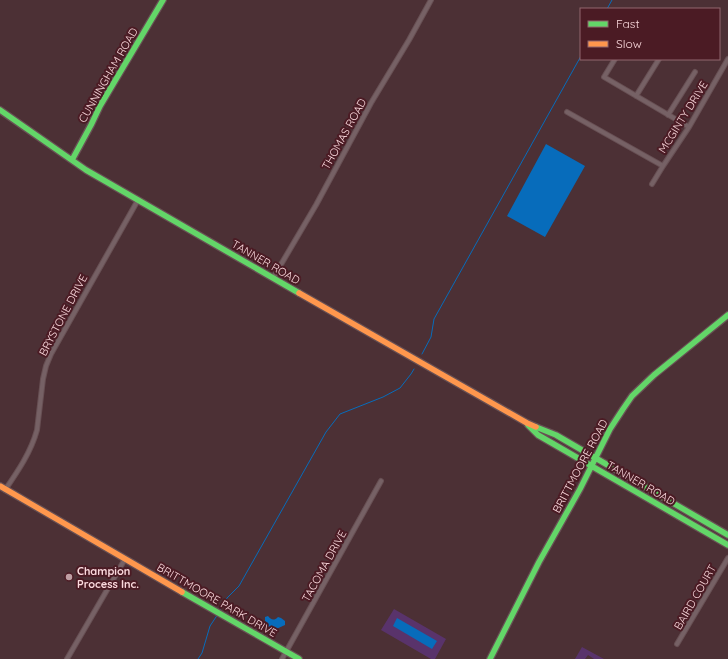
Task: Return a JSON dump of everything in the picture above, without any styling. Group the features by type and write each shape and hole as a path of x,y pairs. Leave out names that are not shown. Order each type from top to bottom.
{"main road":[{"name":"CUNNINGHAM ROAD","path":"72,160 107,93 163,0"},
{"name":"TANNER ROAD","path":"0,110 86,170 527,423 556,435 588,453 728,535"},
{"name":"BRITTMOORE ROAD","path":"490,659 595,458 623,408 632,396 654,375 728,315"},
{"name":"TANNER ROAD","path":"527,423 538,435 728,545"},
{"name":"BRITTMOORE PARK DRIVE","path":"3,488 299,659"}],"street":[{"name":"THOMAS ROAD","path":"273,278 316,205 371,103 431,0"},
{"name":"MCGINTY DRIVE","path":"652,184 689,127 728,59"},
{"path":"613,60 604,77 689,127"},
{"path":"636,96 658,60"},
{"path":"668,115 695,72"},
{"path":"566,112 663,166"},
{"name":"BRYSTONE DRIVE","path":"3,488 30,449 36,437 43,379 51,354 138,200"},
{"name":"TACOMA DRIVE","path":"282,659 381,481"},
{"name":"BAIRD COURT","path":"677,644 728,558"},
{"path":"67,659 125,559"}],"shaded area":[{"path":"394,609 446,639 435,659 431,659 381,630"},
{"path":"582,647 604,659 594,659 588,655 585,659 575,659"}],"water":[{"path":"546,144 585,166 545,237 507,216"},
{"path":"268,616 273,620 278,617 281,618 285,621 285,625 274,630 270,630 268,628 268,623 265,621 265,617"},
{"path":"397,618 437,641 432,649 393,626"}],"waterway":[{"path":"608,8 612,0"},
{"path":"422,354 431,337 434,319 580,58"},
{"path":"219,611 227,598 239,586 326,432 340,414 383,397 400,388 414,369"},
{"path":"198,659 202,653 210,626 218,614"}],"traffic: fast":[{"path":"72,160 100,106 163,0"},
{"path":"0,110 86,170 299,293"},
{"path":"490,659 539,562 580,489 610,429 623,409 632,396 654,375 728,315"},
{"path":"528,425 538,435 728,545"},
{"path":"536,427 556,435 728,535"},
{"path":"182,592 299,659"}],"traffic: slow":[{"path":"299,293 536,427"},
{"path":"0,486 182,592"}],"place":[{"name":"Champion Process Inc.","path":"69,577"}]}
